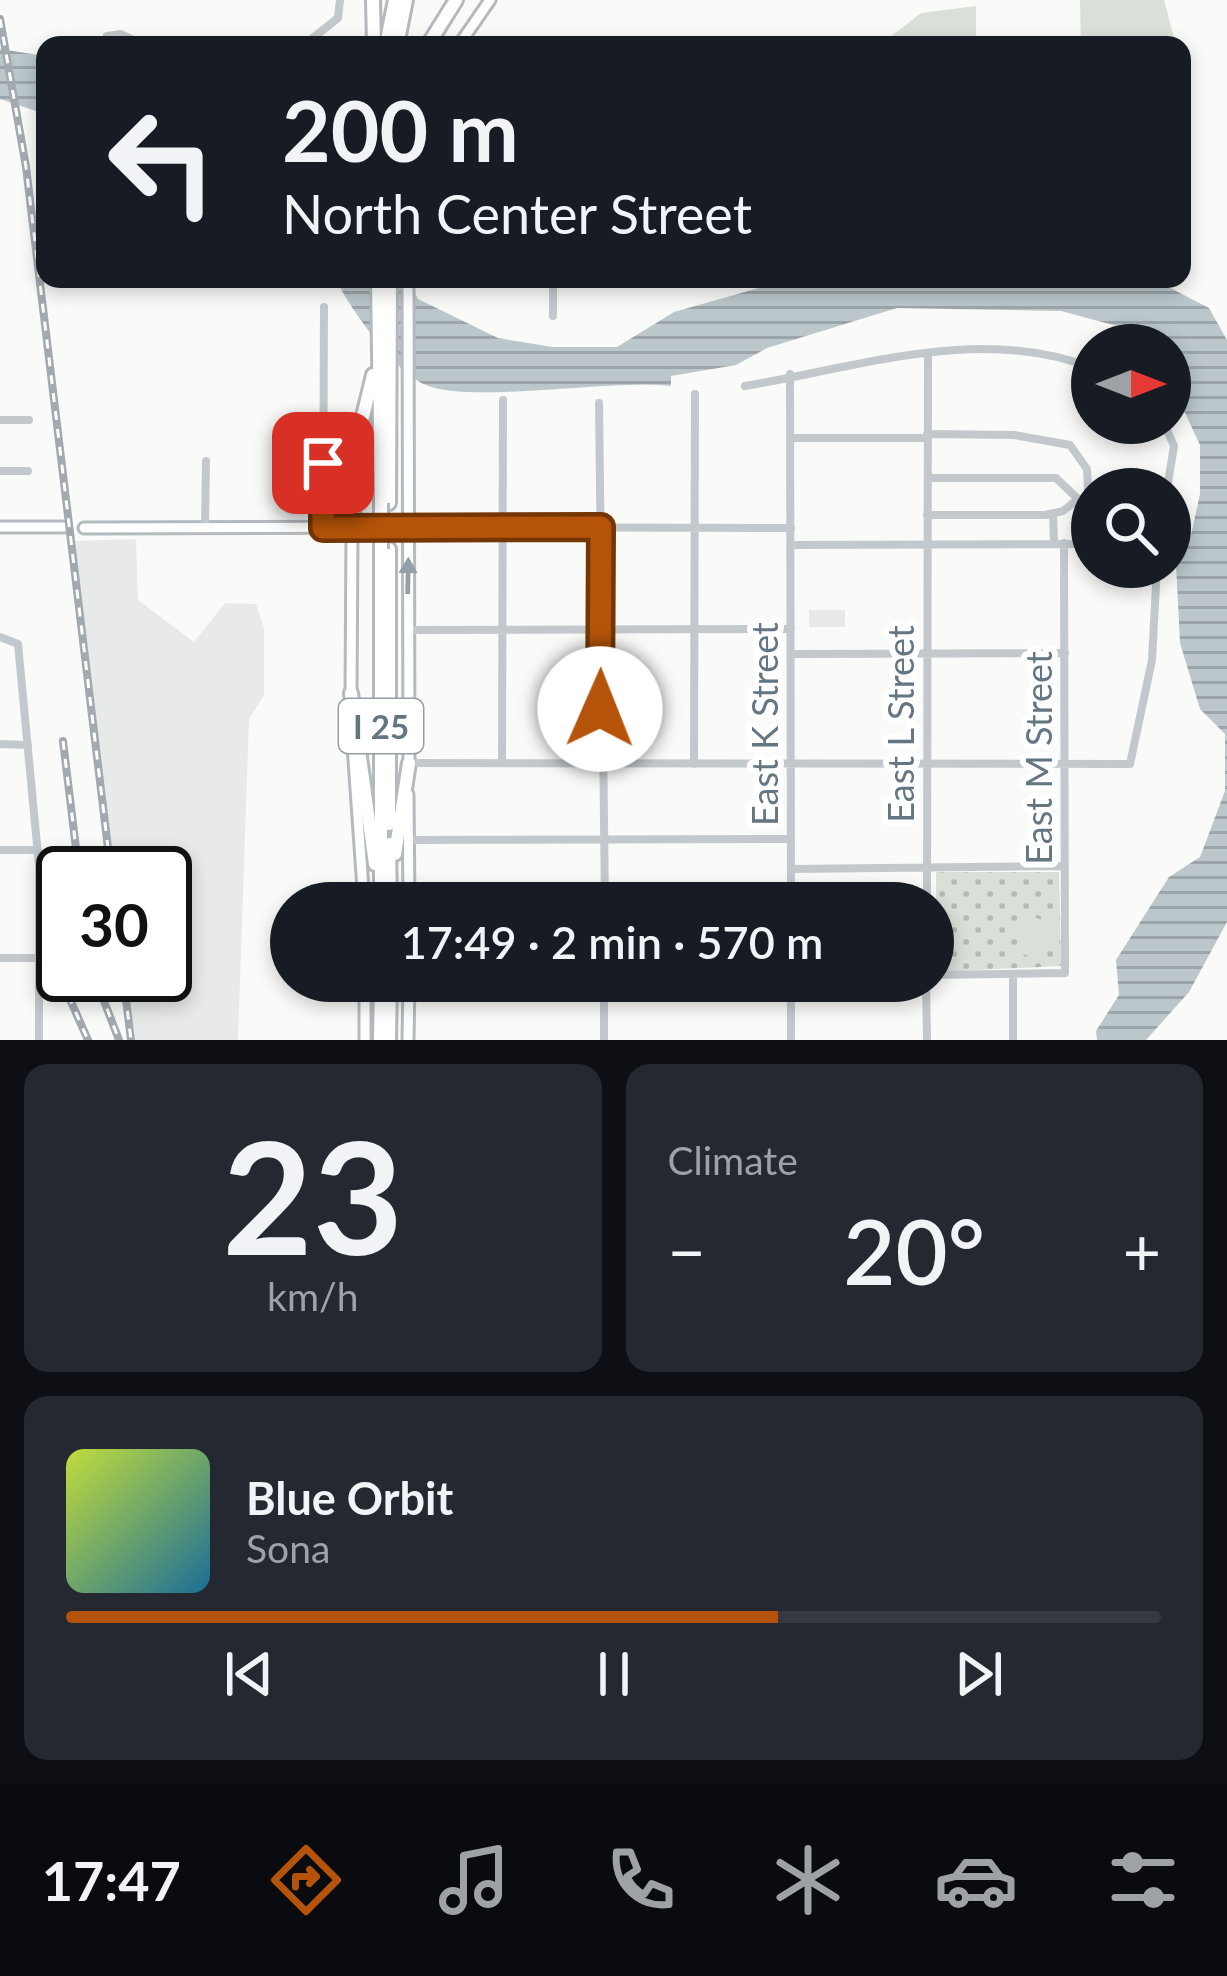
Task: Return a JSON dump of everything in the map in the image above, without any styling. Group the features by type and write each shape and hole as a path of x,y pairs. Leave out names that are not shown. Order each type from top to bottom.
{"highway":[{"path":"373,0 374,36"},
{"path":"388,36 394,0"},
{"path":"399,36 406,0"},
{"path":"434,36 456,0"},
{"name":"I 25","path":"378,288 385,503"},
{"name":"I 25","path":"385,882 390,288"},
{"path":"352,529 356,451 378,357"},
{"path":"351,693 382,882"},
{"path":"389,882 409,763"},
{"path":"380,1002 380,1040"},
{"path":"389,1040 390,1002"}],"main road":[{"path":"465,36 490,0"},
{"path":"408,288 409,882"},
{"path":"0,527 64,527"},
{"path":"84,528 408,527"},
{"path":"352,529 351,693 363,882"},
{"path":"365,1002 365,1040"},
{"path":"408,1040 409,1002"}],"street":[{"path":"315,36 338,18 340,0"},
{"path":"106,36 125,36"},
{"path":"553,288 553,316"},
{"path":"323,528 324,307"},
{"path":"746,386 790,374 928,354 994,350 1071,360"},
{"name":"East L Street","path":"927,882 928,354"},
{"name":"East K Street","path":"790,374 791,882"},
{"path":"694,764 695,394"},
{"path":"502,764 503,400"},
{"path":"599,403 604,882"},
{"path":"0,420 29,420"},
{"path":"790,438 1014,435 1070,445 1087,468"},
{"path":"205,530 206,461"},
{"path":"0,471 28,471"},
{"path":"928,478 1056,478 1071,490"},
{"path":"927,515 1053,513 1071,505"},
{"name":"East M Street","path":"1013,974 1065,973 1065,653 1053,513"},
{"path":"408,527 790,529"},
{"path":"790,545 1071,543"},
{"path":"409,763 1130,764 1152,660 1156,588"},
{"path":"407,629 791,629"},
{"path":"0,637 15,639 38,846"},
{"path":"791,654 1065,653"},
{"path":"0,744 28,745"},
{"path":"408,840 791,839"},
{"path":"0,850 36,850"},
{"path":"791,869 1064,866"},
{"path":"0,958 36,958"},
{"path":"954,977 1013,974 1013,1040"},
{"path":"38,1002 38,1040"},
{"path":"604,1002 604,1040"},
{"path":"791,1002 791,1040"},
{"path":"926,1040 928,1002"}],"shaded area":[{"path":"1080,0 1164,0 1174,36 1081,36"},
{"path":"976,6 976,36 892,36 921,13"},
{"path":"0,49 36,55 36,111 0,99"},
{"path":"341,288 412,288 418,299 498,338 552,347 617,347 674,312 758,288 1170,288 1209,308 1227,340 1227,922 1189,992 1146,1040 1097,1040 1096,1031 1119,995 1116,960 1169,877 1200,857 1225,791 1225,734 1200,709 1180,643 1177,588 1191,588 1191,535 1200,494 1200,445 1191,426 1191,324 1110,324 1061,311 897,308 767,348 736,365 671,376 671,386 475,392 447,390 414,378 362,322"},
{"path":"136,539 138,600 194,642 225,603 256,604 264,628 264,695 249,719 238,1040 129,1040 125,1002 192,1002 192,846 106,846 70,541"},
{"path":"809,610 845,610 845,627 809,627"},
{"path":"936,872 1059,872 1061,966 954,971 954,882 936,882"},
{"path":"1028,915 1056,925 1042,961 1015,951"}],"railway":[{"path":"0,19 36,250"},
{"path":"41,288 108,846"},
{"path":"63,741 76,846"},
{"path":"71,1002 88,1040"},
{"path":"104,1002 119,1040"},
{"path":"126,1002 131,1040"}],"route":[{"path":"323,463 323,528 601,527 600,709"}]}
